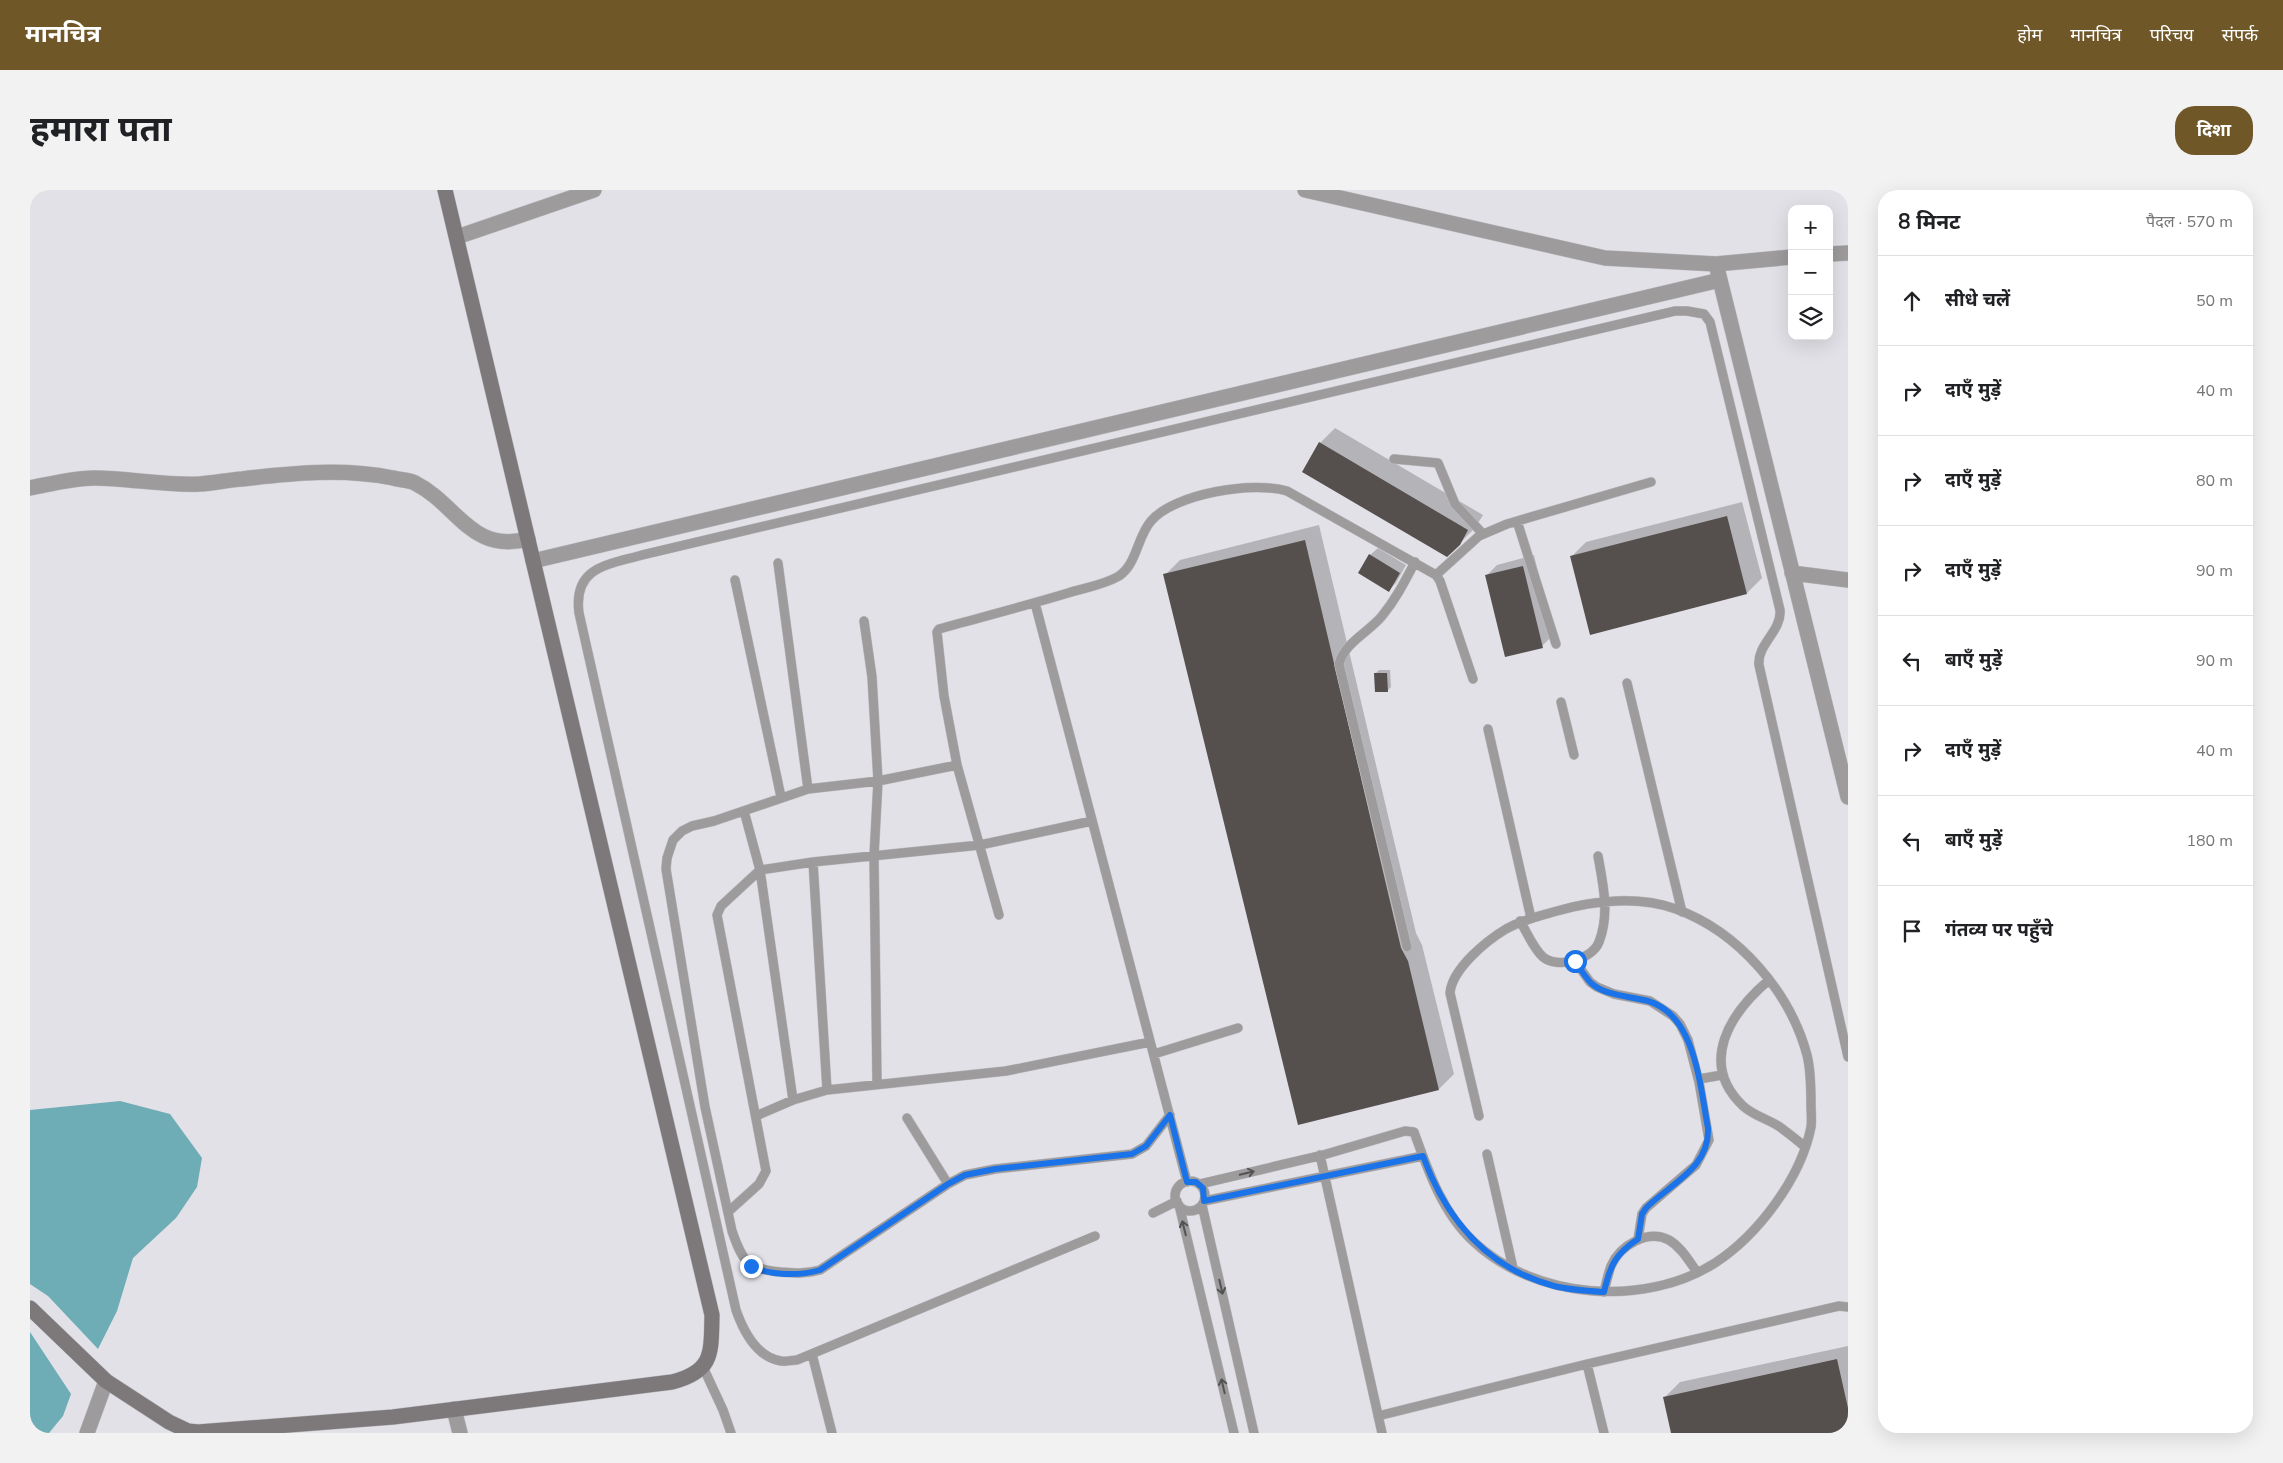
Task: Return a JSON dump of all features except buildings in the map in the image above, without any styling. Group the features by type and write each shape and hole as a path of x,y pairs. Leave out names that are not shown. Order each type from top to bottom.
{"street":[{"path":"30,1308 101,1377 169,1422 188,1431 198,1432 393,1417 672,1382 691,1377 703,1368 711,1347 712,1315 528,539 492,397 445,190"},
{"path":"457,237 594,190"},
{"path":"1305,190 1514,239 1606,258 1716,264 1788,257"},
{"path":"1833,254 1848,253"},
{"path":"1716,264 1792,573 1845,775 1848,797"},
{"path":"533,561 1720,280"},
{"path":"30,488 94,478 140,483 201,484 298,474 342,472 376,475 414,483 435,497 483,538 499,543 514,543 528,539"},
{"path":"1792,573 1848,580"},
{"path":"87,1433 101,1377"},
{"path":"454,1409 460,1433"}],"lane":[{"path":"1095,1236 796,1360 780,1361 754,1345 743,1328 736,1310 579,614 577,600 579,589 589,574 599,568 642,555 1676,311 1704,314 1710,322 1780,610 1779,621 1759,653 1759,665 1848,1058"},
{"path":"1394,459 1438,463 1455,504 1483,534"},
{"path":"1436,574 1483,534 1517,521 1650,482"},
{"path":"999,914 957,765 944,696 937,632 939,629 1034,603 1118,576 1131,562 1144,531 1151,520 1162,511 1197,498 1245,486 1276,488 1288,491 1436,574 1473,679"},
{"path":"1517,521 1556,644"},
{"path":"1407,947 1339,664 1346,648 1382,616 1401,588 1415,562"},
{"path":"778,563 808,789"},
{"path":"735,580 781,797"},
{"path":"1034,603 1187,1182"},
{"path":"864,621 872,677 878,781 874,856 877,1083"},
{"path":"1627,683 1682,912"},
{"path":"1561,702 1574,755"},
{"path":"1488,729 1531,918"},
{"path":"957,765 878,781 808,789 744,811 692,826 682,831 670,847 666,868 705,1107 728,1212 739,1250 751,1266 760,1270 805,1274 820,1270 948,1184 965,1175 995,1169 1132,1154 1146,1146 1170,1115"},
{"path":"744,811 760,870 793,1100"},
{"path":"728,1212 758,1184 766,1171 718,915 721,906 760,870 813,862 980,845 1092,821"},
{"path":"1520,921 1544,958 1554,962 1575,961 1594,950 1599,942 1606,902 1598,856"},
{"path":"813,862 827,1090"},
{"path":"1234,1433 1178,1203 1176,1191 1182,1184 1187,1182 1200,1184 1409,1131 1414,1132 1438,1194 1456,1220 1474,1242 1513,1268 1555,1286 1604,1292 1616,1293 1659,1285 1697,1272 1714,1263 1743,1242 1765,1218 1784,1191 1811,1126 1811,1089 1808,1057 1796,1025 1781,995 1736,945 1706,923 1682,912 1641,901 1578,904 1520,921 1491,938 1465,965 1450,986 1450,993 1479,1116"},
{"path":"1575,961 1590,982 1597,987 1614,994 1650,1001 1673,1016 1680,1024 1688,1040 1698,1079 1709,1140 1696,1165 1646,1208 1642,1214 1638,1239"},
{"path":"1769,980 1741,1007 1731,1025 1721,1052 1722,1074 1726,1085 1744,1106 1778,1126 1804,1146"},
{"path":"1154,1054 1238,1028"},
{"path":"756,1116 793,1100 827,1090 877,1083 1006,1071 1150,1042"},
{"path":"1698,1079 1722,1074"},
{"path":"908,1118 948,1184"},
{"path":"1487,1154 1513,1268"},
{"path":"1320,1155 1382,1433"},
{"path":"1178,1203 1190,1211 1203,1203 1325,1175 1423,1156"},
{"path":"1200,1184 1205,1192 1203,1203 1254,1433"},
{"path":"1153,1213 1178,1203"},
{"path":"1604,1292 1612,1264 1626,1247 1638,1239 1661,1236 1671,1241 1684,1254 1697,1272"},
{"path":"1378,1416 1587,1364 1839,1306 1848,1307"},
{"path":"812,1354 832,1433"},
{"path":"1587,1364 1604,1433"},
{"path":"703,1368 723,1410 731,1433"}],"water":[{"path":"120,1101 170,1114 202,1158 197,1187 176,1218 133,1258 117,1311 98,1349 48,1296 30,1284 30,1110"},
{"path":"30,1332 71,1394 63,1416 49,1433 30,1433"}],"route":[{"path":"751,1266 760,1270 805,1274 820,1270 948,1184 965,1175 995,1169 1132,1154 1146,1146 1170,1115 1187,1182 1191,1181 1200,1184 1205,1192 1204,1201 1423,1156 1438,1194 1474,1242 1500,1261 1526,1276 1555,1286 1604,1292 1612,1264 1626,1247 1638,1239 1642,1214 1646,1208 1656,1197 1685,1176 1696,1165 1709,1140 1708,1128 1688,1040 1680,1024 1673,1016 1650,1001 1614,994 1597,987 1590,982 1575,961"}]}
